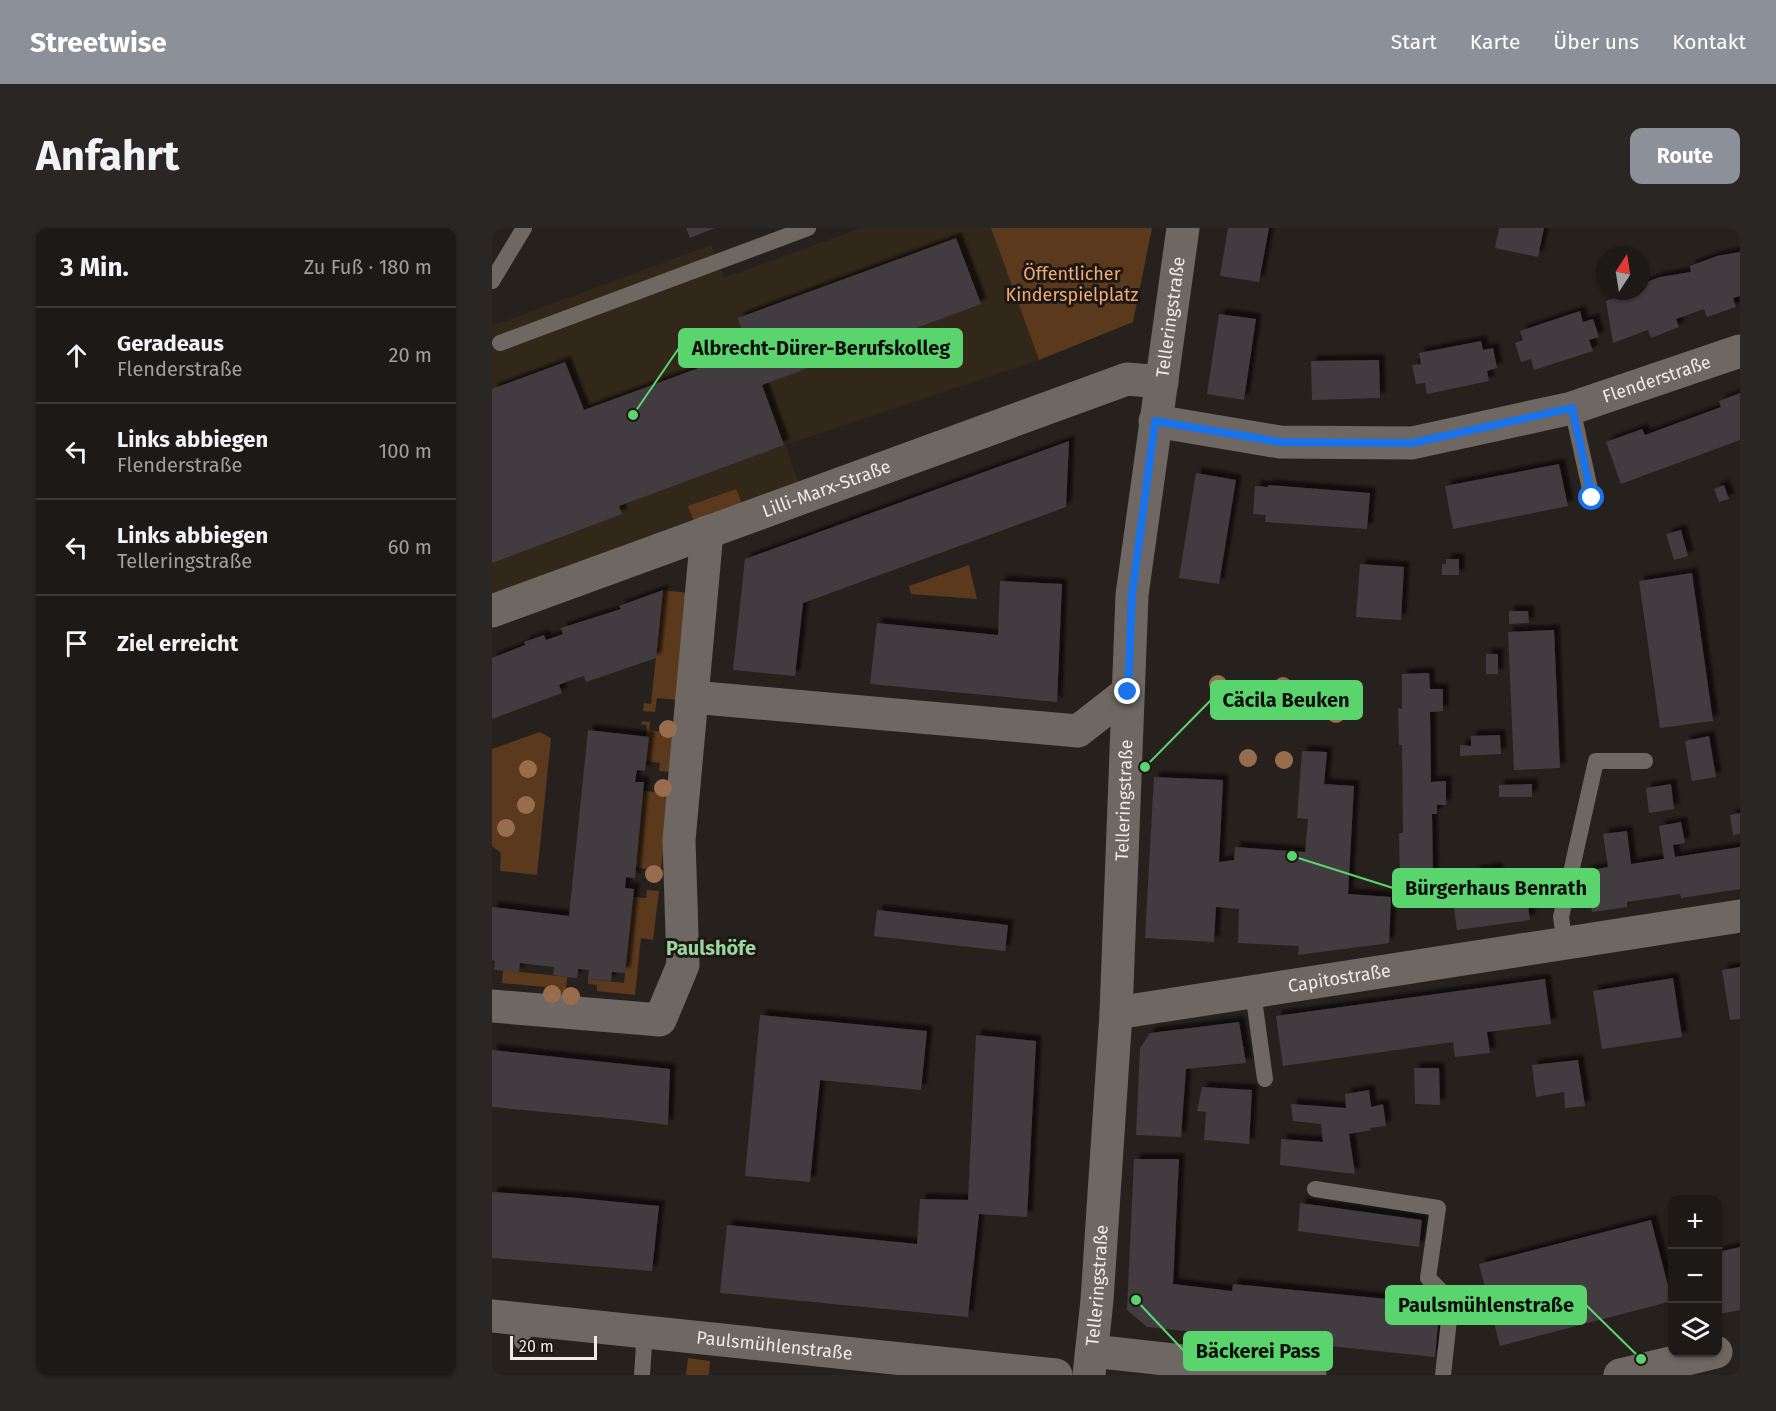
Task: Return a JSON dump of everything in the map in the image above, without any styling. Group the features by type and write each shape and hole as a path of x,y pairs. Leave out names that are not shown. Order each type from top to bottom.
{"street":[{"name":"Telleringstraße","path":"1090,1363 1097,1300 1116,1013 1132,595 1183,228"},
{"name":"Flenderstraße","path":"1155,421 1280,442 1412,443 1572,408 1740,351"},
{"name":"Lilli-Marx-Straße","path":"492,611 1127,379 1162,382"},
{"path":"492,1006 660,1020 683,965 679,840 707,532"},
{"path":"692,697 1078,731 1128,692"},
{"name":"Capitostraße","path":"1116,1013 1740,916"},
{"name":"Paulsmühlenstraße","path":"512,1326 645,1331 1056,1375"},
{"path":"1722,1351 1740,1347"},
{"path":"1620,1375 1696,1357"},
{"path":"1090,1363 1310,1375"}],"lane":[{"path":"492,281 524,228"},
{"path":"500,343 808,228"},
{"path":"1572,408 1592,498"},
{"path":"1565,945 1561,917 1596,761 1645,761"},
{"path":"1253,992 1265,1079"},
{"path":"1315,1189 1438,1208 1428,1278 1451,1301 1443,1375"},
{"path":"642,1375 645,1331"}],"shaded area":[{"path":"861,228 991,228 1039,360 785,445 800,486 492,596 492,326 711,245 724,278"}],"green space":[{"name":"Öffentlicher Kinderspielplatz","path":"991,228 1152,228 1133,322 1039,360"},
{"path":"736,489 743,506 695,524 688,506"},
{"path":"969,565 977,599 911,594 909,586"},
{"path":"663,590 688,593 677,700 657,698 655,712 643,711 644,703 651,704"},
{"path":"642,721 650,722 649,730 662,732 663,723 676,725 670,772 659,771 660,763 646,761 649,737 646,736 647,725 641,724"},
{"path":"540,732 551,738 537,875 500,871 501,853 492,846 492,749"},
{"path":"657,784 670,785 660,879 648,878 648,869 636,868 643,791 656,792"},
{"path":"647,890 659,891 653,940 641,938 635,995 597,991 597,985 588,984 588,979 624,983 633,897 646,898"},
{"path":"503,970 567,977 566,989 575,990 574,1003 544,1000 545,987 502,983"},
{"path":"688,1358 710,1361 709,1375 686,1375"}],"building":[{"path":"686,228 715,228 690,238"},
{"path":"1228,228 1269,228 1259,282 1220,276"},
{"path":"1499,228 1544,228 1538,257 1495,248"},
{"path":"956,238 981,304 762,385 784,445 619,506 622,514 492,563 492,389 565,362 584,410 748,350 738,318"},
{"path":"1740,252 1740,296 1733,298 1736,307 1707,317 1704,309 1676,319 1679,327 1651,338 1648,330 1613,343 1606,301 1650,300 1650,281 1691,272 1690,266 1717,256"},
{"path":"1580,311 1583,322 1593,319 1599,337 1589,340 1593,351 1534,370 1531,359 1521,362 1515,343 1523,340 1520,331"},
{"path":"1219,314 1256,319 1244,400 1207,394"},
{"path":"1481,341 1483,350 1493,348 1497,368 1487,371 1489,381 1427,394 1425,383 1416,384 1412,365 1421,364 1419,353"},
{"path":"1379,360 1380,398 1312,400 1311,361"},
{"path":"1740,393 1740,440 1621,484 1606,442 1642,429 1645,435 1721,407 1719,401"},
{"path":"1069,441 1066,507 803,603 795,676 733,670 745,559"},
{"path":"1559,464 1568,506 1453,529 1445,486"},
{"path":"1196,473 1236,480 1219,584 1179,578"},
{"path":"1268,485 1370,493 1367,529 1265,522 1266,515 1253,514 1255,486 1268,487"},
{"path":"1724,485 1729,499 1719,502 1714,489"},
{"path":"1681,530 1688,556 1674,560 1666,534"},
{"path":"1446,559 1459,559 1459,575 1442,575 1442,564 1446,564"},
{"path":"1360,564 1404,567 1401,620 1356,617"},
{"path":"1692,573 1713,721 1660,728 1639,581"},
{"path":"1000,581 1062,584 1057,702 870,684 877,623 998,635"},
{"path":"663,590 656,658 586,682 584,676 571,680 559,685 562,693 492,719 492,658 544,635 546,640 563,634 561,628 621,609 619,606"},
{"path":"1509,611 1528,611 1529,623 1509,624"},
{"path":"1554,630 1560,768 1514,770 1508,632"},
{"path":"1486,654 1498,654 1498,674 1486,674"},
{"path":"1429,673 1430,689 1443,689 1443,711 1430,712 1431,782 1446,781 1446,805 1437,805 1437,814 1432,814 1433,875 1407,875 1407,881 1400,881 1399,833 1403,833 1402,745 1399,745 1398,708 1402,709 1402,674"},
{"path":"588,730 649,737 645,771 637,770 635,782 644,782 635,878 626,877 625,888 634,889 625,973 612,972 611,981 588,979 589,970 578,969 577,978 567,977 553,975 554,967 520,963 519,972 494,970 492,907 569,916"},
{"path":"1500,735 1501,754 1460,756 1460,745 1471,746 1471,736"},
{"path":"1709,736 1716,777 1692,781 1685,741"},
{"path":"1302,751 1327,752 1324,784 1354,786 1348,894 1391,897 1389,943 1298,955 1299,946 1238,943 1239,909 1216,907 1214,942 1145,938 1154,777 1223,780 1219,862 1234,860 1235,847 1305,852 1308,819 1297,818"},
{"path":"1532,784 1532,797 1499,797 1499,785"},
{"path":"1671,784 1674,809 1649,813 1646,788"},
{"path":"1740,813 1740,834 1733,835 1730,815"},
{"path":"1681,822 1685,843 1673,845 1675,857 1740,847 1740,889 1681,898 1680,894 1627,902 1627,907 1592,912 1586,871 1608,867 1603,834 1627,831 1631,864 1664,859 1659,826"},
{"path":"1497,868 1498,880 1524,876 1530,920 1457,930 1451,886 1476,883 1474,871"},
{"path":"877,910 1008,925 1005,951 874,936"},
{"path":"1740,967 1740,1019 1730,1020 1722,970"},
{"path":"1673,978 1682,1037 1602,1049 1593,991"},
{"path":"1545,979 1551,1024 1487,1032 1490,1053 1455,1057 1453,1042 1283,1066 1276,1016"},
{"path":"760,1015 927,1031 921,1090 820,1080 810,1182 745,1176"},
{"path":"1239,1022 1246,1063 1186,1069 1181,1137 1136,1135 1140,1048 1150,1033"},
{"path":"976,1035 1036,1041 1027,1217 979,1214 968,1317 720,1293 727,1225 917,1244 920,1199 968,1200"},
{"path":"492,1050 670,1069 668,1125 492,1107"},
{"path":"1578,1060 1585,1106 1565,1108 1564,1092 1536,1097 1532,1065"},
{"path":"1414,1068 1439,1068 1440,1105 1415,1104"},
{"path":"1202,1087 1252,1090 1249,1144 1204,1140 1206,1112 1197,1111"},
{"path":"1369,1090 1371,1107 1383,1104 1386,1126 1349,1134 1355,1174 1280,1165 1281,1139 1323,1142 1321,1124 1293,1121 1291,1104 1346,1108 1345,1094"},
{"path":"1134,1159 1179,1159 1173,1284 1232,1291 1233,1284 1440,1304 1435,1357 1147,1327 1127,1310"},
{"path":"492,1192 659,1206 652,1271 492,1258"},
{"path":"1300,1203 1422,1220 1419,1247 1298,1231"},
{"path":"1651,1220 1668,1286 1668,1302 1500,1346 1479,1264"},
{"path":"1740,1247 1740,1310 1722,1314 1722,1303 1722,1251"}],"place":[{"name":"Albrecht-Dürer-Berufskolleg","path":"633,415"},
{"name":"Cäcila Beuken","path":"1145,767"},
{"name":"Bürgerhaus Benrath","path":"1292,856"},
{"name":"Bäckerei Pass","path":"1136,1300"},
{"name":"Paulsmühlenstraße","path":"1641,1359"}],"district":[{"name":"Paulshöfe","path":"711,948"}],"route":[{"path":"1128,692 1132,595 1155,421 1280,442 1412,443 1572,408 1592,498"}]}
